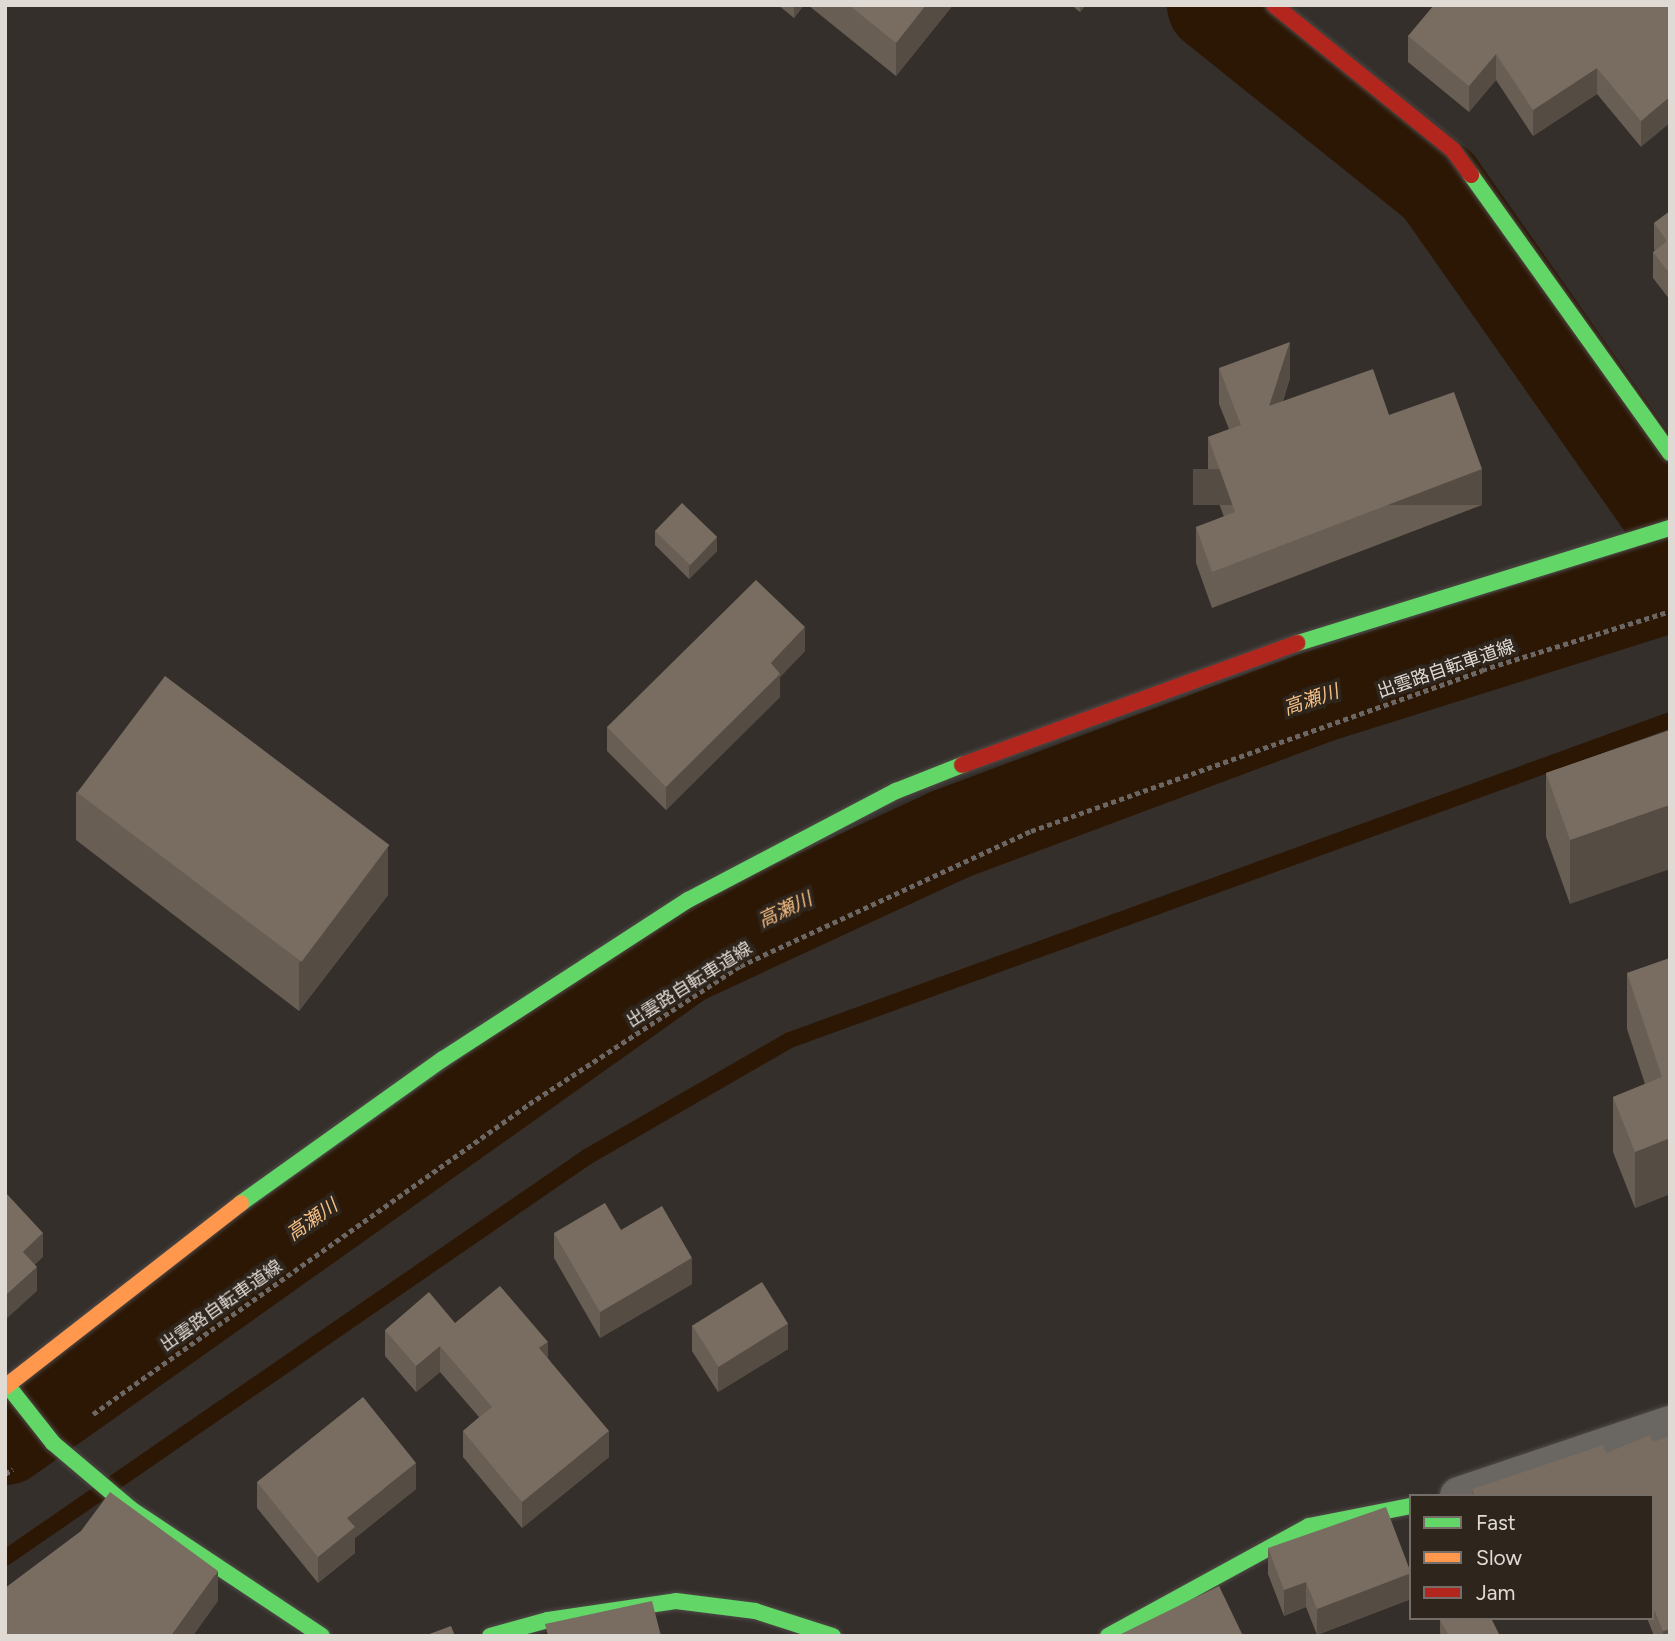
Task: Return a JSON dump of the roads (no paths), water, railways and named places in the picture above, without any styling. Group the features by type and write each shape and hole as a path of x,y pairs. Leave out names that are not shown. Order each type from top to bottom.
{"street":[{"path":"1274,5 1453,150 1670,453"},
{"path":"322,1636 131,1509 52,1443 7,1387 252,1195 443,1059 688,900 896,791 1335,630 1670,528"},
{"path":"1465,1494 1670,1425"},
{"path":"1108,1636 1309,1526 1409,1506"},
{"path":"491,1636 548,1619 676,1601 755,1611 833,1636"}],"waterway":[{"path":"1213,5 1438,185 1670,515"},
{"name":"高瀬川","path":"5,1438 682,958 949,834 1315,697 1670,585"},
{"path":"5,1558 587,1157 790,1040 1670,720"}]}
